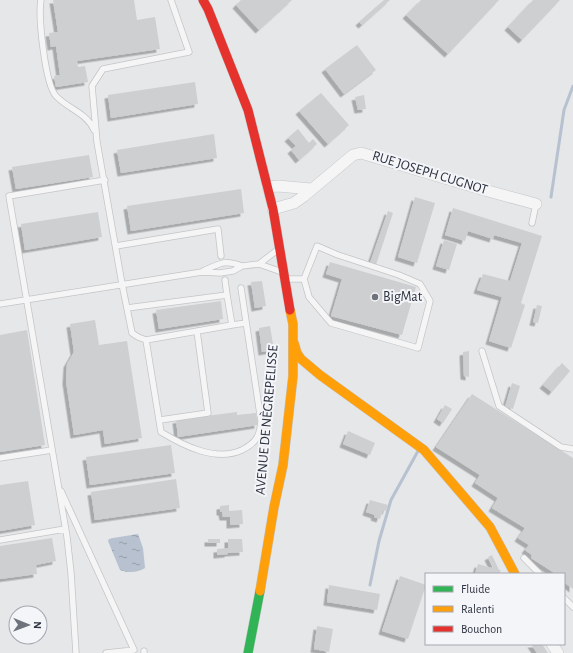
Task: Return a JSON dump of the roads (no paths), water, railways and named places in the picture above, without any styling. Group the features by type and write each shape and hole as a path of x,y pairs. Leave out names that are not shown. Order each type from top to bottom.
{"main road":[{"name":"AVENUE DE NÈGREPELISSE","path":"203,0 208,5 248,110 273,210 284,280 293,324 293,376 283,466 274,507 262,582 248,653"},
{"name":"AVENUE DE NÈGREPELISSE","path":"274,507 287,372 284,280"},
{"path":"294,343 297,353 301,359 320,375 424,450 490,527 514,573"}],"street":[{"name":"RUE JOSEPH CUGNOT","path":"273,210 294,203 353,155 361,153 536,204"},
{"path":"268,187 278,186 311,189"},
{"path":"293,376 296,372 303,370 309,370 320,375"}],"lane":[{"path":"41,0 40,20 49,81 52,91 62,101 87,118 91,124 97,142 132,333 146,340 246,323"},
{"path":"97,142 92,86 103,69 189,52 171,0"},
{"path":"76,653 71,573 65,529 9,196 105,180"},
{"path":"532,223 536,204"},
{"path":"116,246 218,230 221,256"},
{"path":"317,246 420,284 430,301 418,348 331,323 309,297 304,280 317,246"},
{"path":"259,264 279,248"},
{"path":"202,272 227,262 232,262 242,266"},
{"path":"0,304 202,272 220,273 233,271 242,266 259,264 276,269 284,280 304,280"},
{"path":"225,280 232,325"},
{"path":"146,340 161,432 176,441 200,450 222,454 234,453 250,446 260,431 261,421 241,288"},
{"path":"127,308 227,295"},
{"path":"160,420 208,412 197,331"},
{"path":"482,351 499,406 561,447 573,449"},
{"path":"0,458 52,450"},
{"path":"57,484 134,650 106,653"},
{"path":"0,540 65,529"},
{"path":"524,558 539,573"},
{"path":"565,599 573,607"}],"water":[{"path":"138,534 143,548 145,568 132,572 120,570 108,541 109,539"}],"waterway":[{"path":"551,197 564,110 573,86"},
{"path":"370,585 379,541 391,500 418,451"}],"place":[{"name":"BigMat","path":"375,297"}]}
